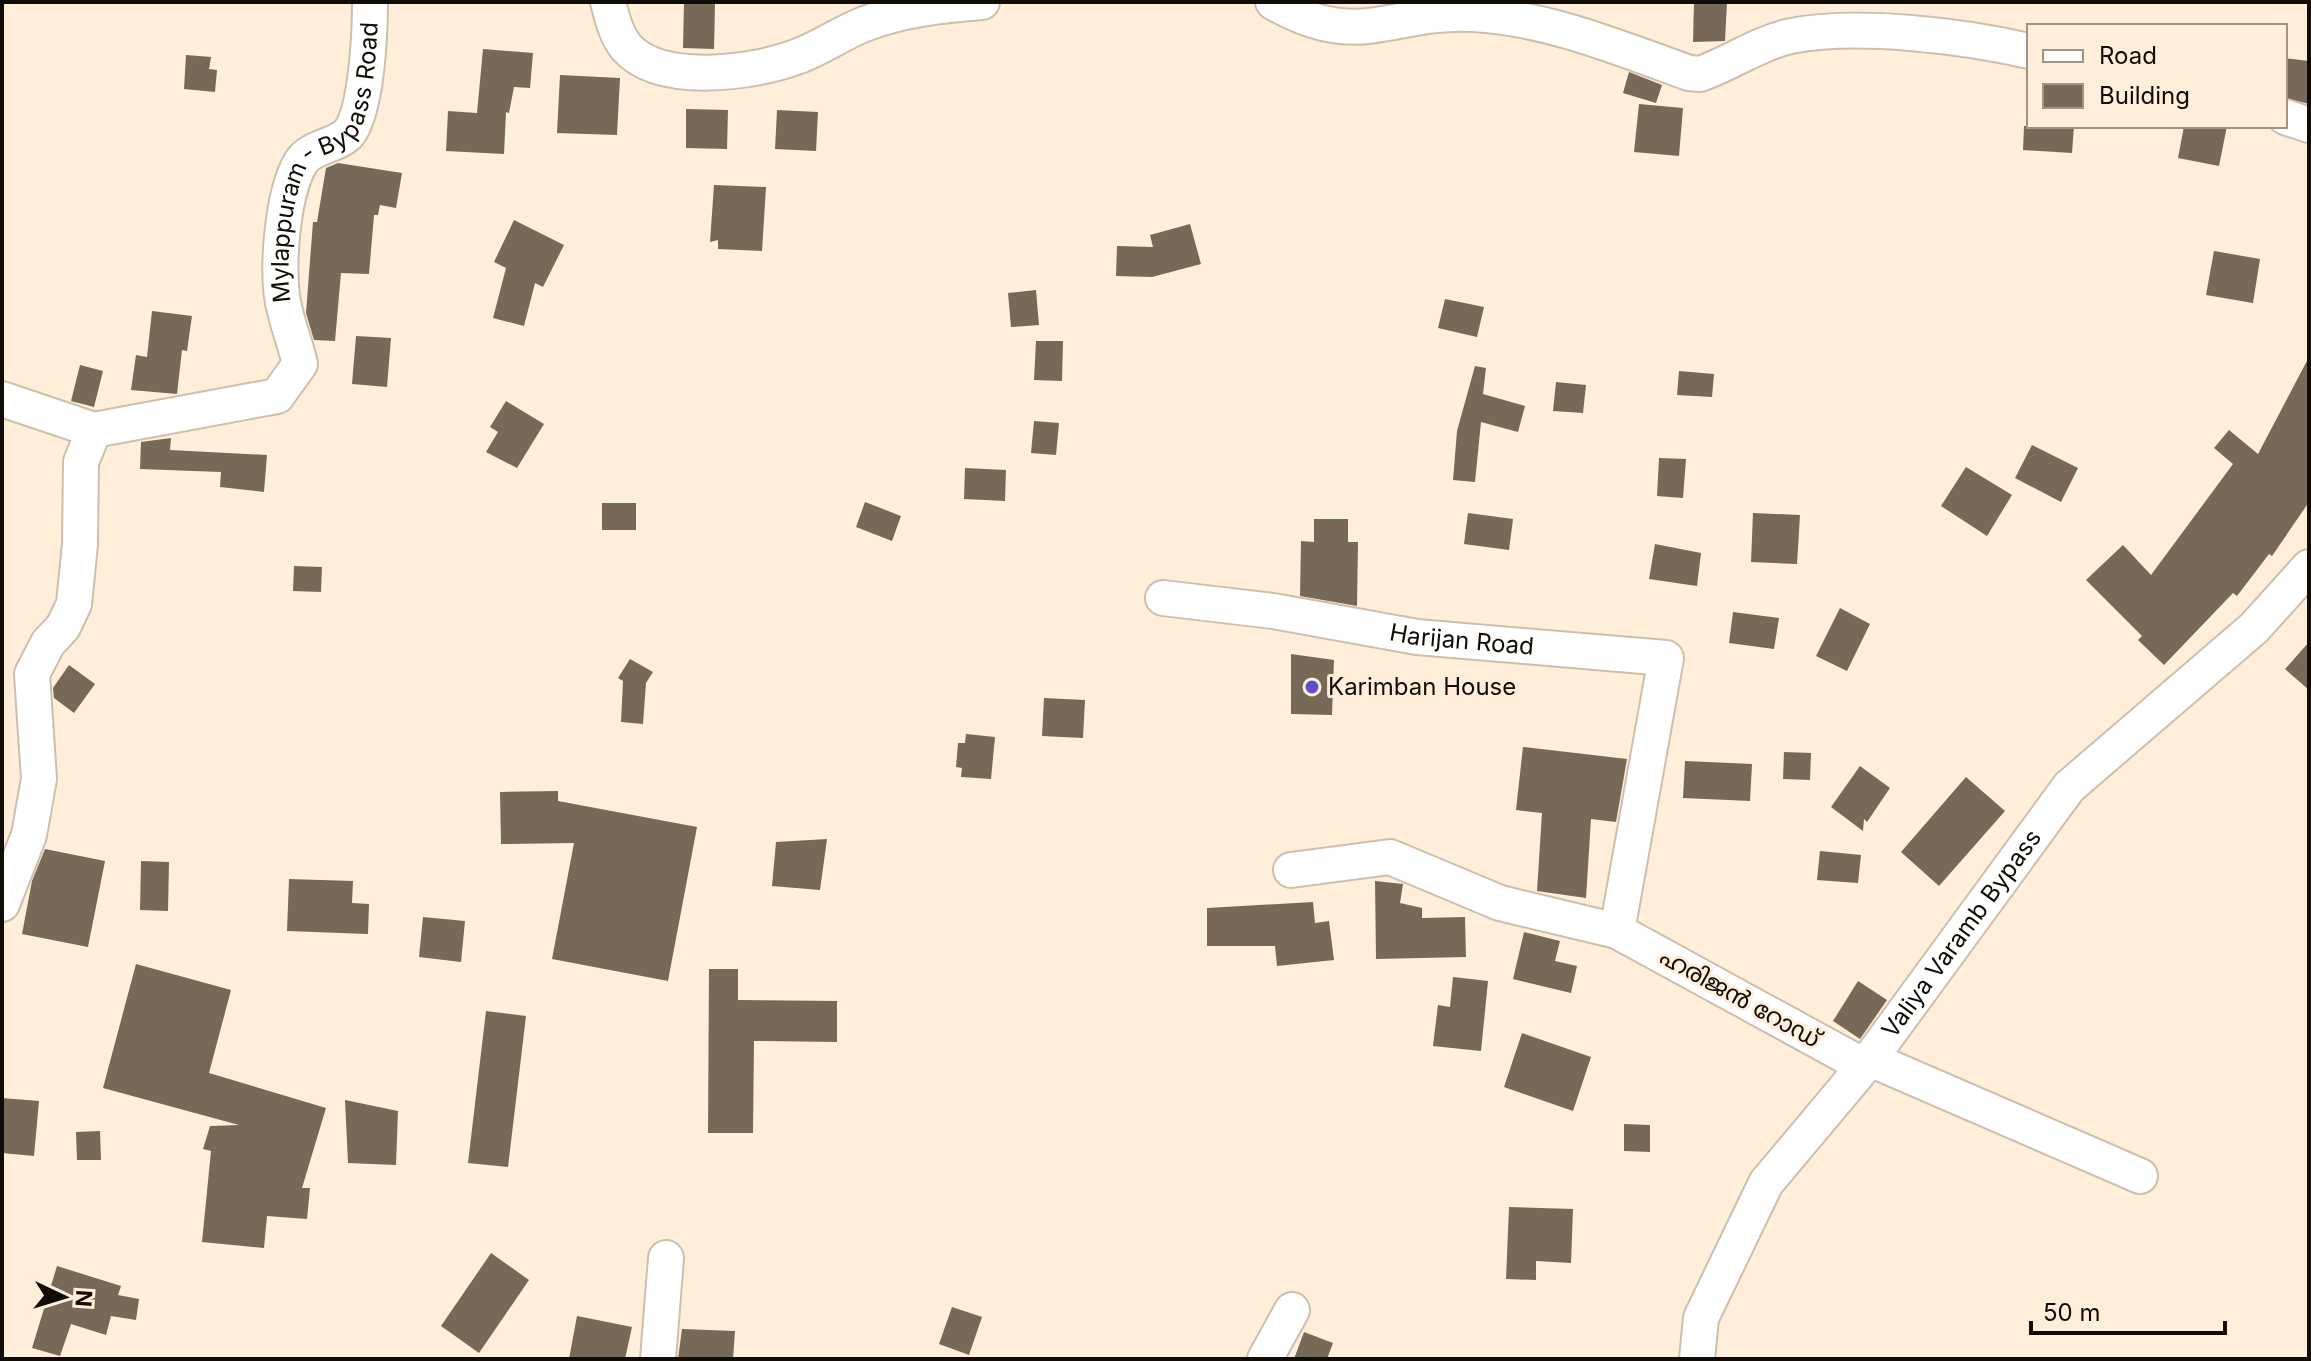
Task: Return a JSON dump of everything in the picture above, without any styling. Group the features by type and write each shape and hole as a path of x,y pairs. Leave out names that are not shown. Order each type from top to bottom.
{"street":[{"name":"Mylappuram - Bypass Road","path":"94,430 277,396 292,380 300,364 284,310 281,274 289,186 303,158 347,134 356,117 364,84 370,2"},
{"path":"608,2 616,29 639,59 671,69 715,74 795,57 864,24 938,6 982,2"},
{"path":"1273,2 1300,18 1355,30 1471,14 1539,22 1689,73 1700,74 1790,36 1906,32 2027,51"},
{"path":"2287,118 2309,125"},
{"path":"2,399 94,430 81,462 80,544 74,604 63,627 48,643 32,674 39,779 29,835 2,904"},
{"name":"Valiya Varamb Bypass","path":"1697,1359 1701,1318 1766,1183 1867,1062 2069,787 2254,628 2309,567"},
{"name":"Harijan Road","path":"1163,598 1273,611 1417,637 1666,658 1646,753 1617,931"},
{"name":"ഹരിജൻ റോഡ്","path":"1291,870 1390,857 1500,903 1617,931 1867,1062 2140,1176"},
{"path":"658,1359 666,1258"},
{"path":"1265,1359 1292,1310"}],"building":[{"path":"684,2 715,3 714,49 683,48"},
{"path":"1694,2 1727,2 1725,41 1693,42"},
{"path":"483,49 533,53 530,88 514,87 509,113 506,112 504,154 446,151 448,111 477,113"},
{"path":"186,55 211,57 209,69 217,70 215,92 184,89"},
{"path":"2287,58 2309,61 2309,104 2287,98"},
{"path":"1629,72 1662,85 1656,103 1623,93"},
{"path":"560,75 620,78 617,135 557,133"},
{"path":"1639,104 1683,108 1679,156 1634,152"},
{"path":"686,109 728,110 727,149 686,148"},
{"path":"777,110 818,112 816,151 775,149"},
{"path":"2024,126 2074,128 2072,153 2023,150"},
{"path":"2184,128 2227,128 2219,166 2178,158"},
{"path":"338,163 402,173 396,208 380,205 378,215 374,215 369,274 341,273 335,341 314,340 306,313 313,222 317,222 326,168"},
{"path":"714,185 766,187 762,251 718,249 718,240 710,242"},
{"path":"514,220 564,245 543,287 535,283 524,326 493,318 506,268 494,262"},
{"path":"1190,224 1201,264 1152,277 1116,276 1117,246 1153,247 1150,235"},
{"path":"2214,251 2260,259 2253,303 2206,295"},
{"path":"1036,290 1039,325 1011,327 1008,293"},
{"path":"1445,299 1484,307 1477,337 1438,328"},
{"path":"152,311 192,316 187,351 182,350 177,394 131,390 136,355 147,357"},
{"path":"356,336 391,338 387,387 352,384"},
{"path":"1036,341 1063,341 1062,381 1034,380"},
{"path":"2309,357 2309,502 2272,556 2269,554 2237,596 2233,593 2164,665 2138,640 2142,636 2086,580 2123,545 2151,575 2233,464 2214,448 2229,430 2258,454"},
{"path":"80,365 103,371 94,407 71,401"},
{"path":"1475,366 1486,368 1483,394 1525,406 1518,432 1481,422 1475,482 1453,480 1457,431"},
{"path":"1679,371 1714,374 1712,397 1677,395"},
{"path":"1556,382 1586,385 1583,413 1553,411"},
{"path":"506,401 544,424 517,468 486,452 498,432 490,427"},
{"path":"1034,421 1059,423 1056,455 1031,453"},
{"path":"171,438 170,450 267,455 264,492 220,487 221,472 140,469 141,442"},
{"path":"2032,445 2078,468 2061,502 2015,478"},
{"path":"1659,458 1686,459 1683,498 1657,496"},
{"path":"1966,467 2012,495 1987,536 1941,506"},
{"path":"965,468 1006,470 1005,501 964,499"},
{"path":"865,502 901,516 892,541 856,527"},
{"path":"602,503 636,503 636,530 602,530"},
{"path":"1468,513 1513,519 1509,550 1464,544"},
{"path":"1753,513 1800,515 1797,564 1751,562"},
{"path":"1314,519 1348,519 1348,542 1358,542 1357,606 1300,596 1301,541 1314,542"},
{"path":"1655,544 1701,553 1697,586 1649,579"},
{"path":"294,566 322,567 321,592 293,591"},
{"path":"1840,608 1870,624 1847,671 1816,656"},
{"path":"1733,612 1779,618 1774,649 1729,643"},
{"path":"2309,642 2309,690 2285,669"},
{"name":"Karimban House","path":"1291,654 1334,660 1332,715 1291,714"},
{"path":"630,659 653,672 646,683 643,724 621,722 623,681 618,678"},
{"path":"69,665 95,684 74,713 54,698 53,688"},
{"path":"1044,698 1085,700 1083,738 1042,736"},
{"path":"966,734 995,737 991,779 961,777 962,768 956,767 958,743 965,743"},
{"path":"1523,747 1627,759 1616,822 1591,819 1586,898 1537,891 1542,813 1516,810"},
{"path":"1784,752 1811,753 1810,780 1783,779"},
{"path":"1685,761 1752,764 1750,801 1683,798"},
{"path":"1860,766 1890,788 1867,822 1864,819 1863,831 1831,807"},
{"path":"1966,777 2005,811 1939,886 1901,852"},
{"path":"558,791 558,801 697,827 668,981 552,959 574,843 501,844 500,792"},
{"path":"827,839 820,890 772,886 776,842"},
{"path":"45,849 105,861 88,947 22,934 32,881"},
{"path":"1820,851 1861,855 1858,883 1817,880"},
{"path":"141,861 169,862 168,911 140,910"},
{"path":"289,879 353,881 352,903 369,904 368,934 287,931"},
{"path":"1375,881 1403,884 1400,903 1422,908 1422,918 1465,917 1466,957 1376,959"},
{"path":"1313,902 1315,923 1329,921 1334,960 1277,966 1275,946 1207,946 1207,908"},
{"path":"423,917 465,921 461,962 419,957"},
{"path":"1524,932 1560,941 1555,961 1577,966 1571,993 1513,979"},
{"path":"136,964 231,990 209,1073 326,1108 302,1188 310,1188 307,1219 267,1216 264,1248 202,1242 211,1151 203,1149 210,1126 239,1125 103,1088"},
{"path":"709,969 738,969 738,1000 837,1001 837,1042 754,1041 753,1133 708,1133"},
{"path":"1453,977 1488,981 1481,1051 1433,1046 1438,1005 1450,1007"},
{"path":"1858,981 1887,1000 1860,1039 1833,1021"},
{"path":"486,1011 526,1016 508,1167 468,1163"},
{"path":"1522,1033 1591,1057 1573,1111 1504,1087"},
{"path":"2,1098 39,1101 34,1156 2,1153"},
{"path":"345,1100 398,1111 396,1165 348,1163"},
{"path":"1624,1124 1650,1125 1650,1152 1624,1151"},
{"path":"100,1131 101,1160 77,1160 76,1132"},
{"path":"1509,1207 1573,1209 1571,1263 1536,1261 1536,1280 1506,1279"},
{"path":"491,1253 529,1280 479,1353 441,1326"},
{"path":"57,1266 121,1286 118,1295 139,1299 136,1320 111,1316 106,1335 71,1324 60,1356 32,1348"},
{"path":"952,1307 982,1317 969,1355 939,1344"},
{"path":"577,1316 632,1327 625,1359 569,1359"},
{"path":"682,1329 735,1331 733,1359 678,1359"},
{"path":"1304,1332 1333,1343 1327,1359 1294,1359"}],"place":[{"name":"Karimban House","path":"1312,687"}]}
